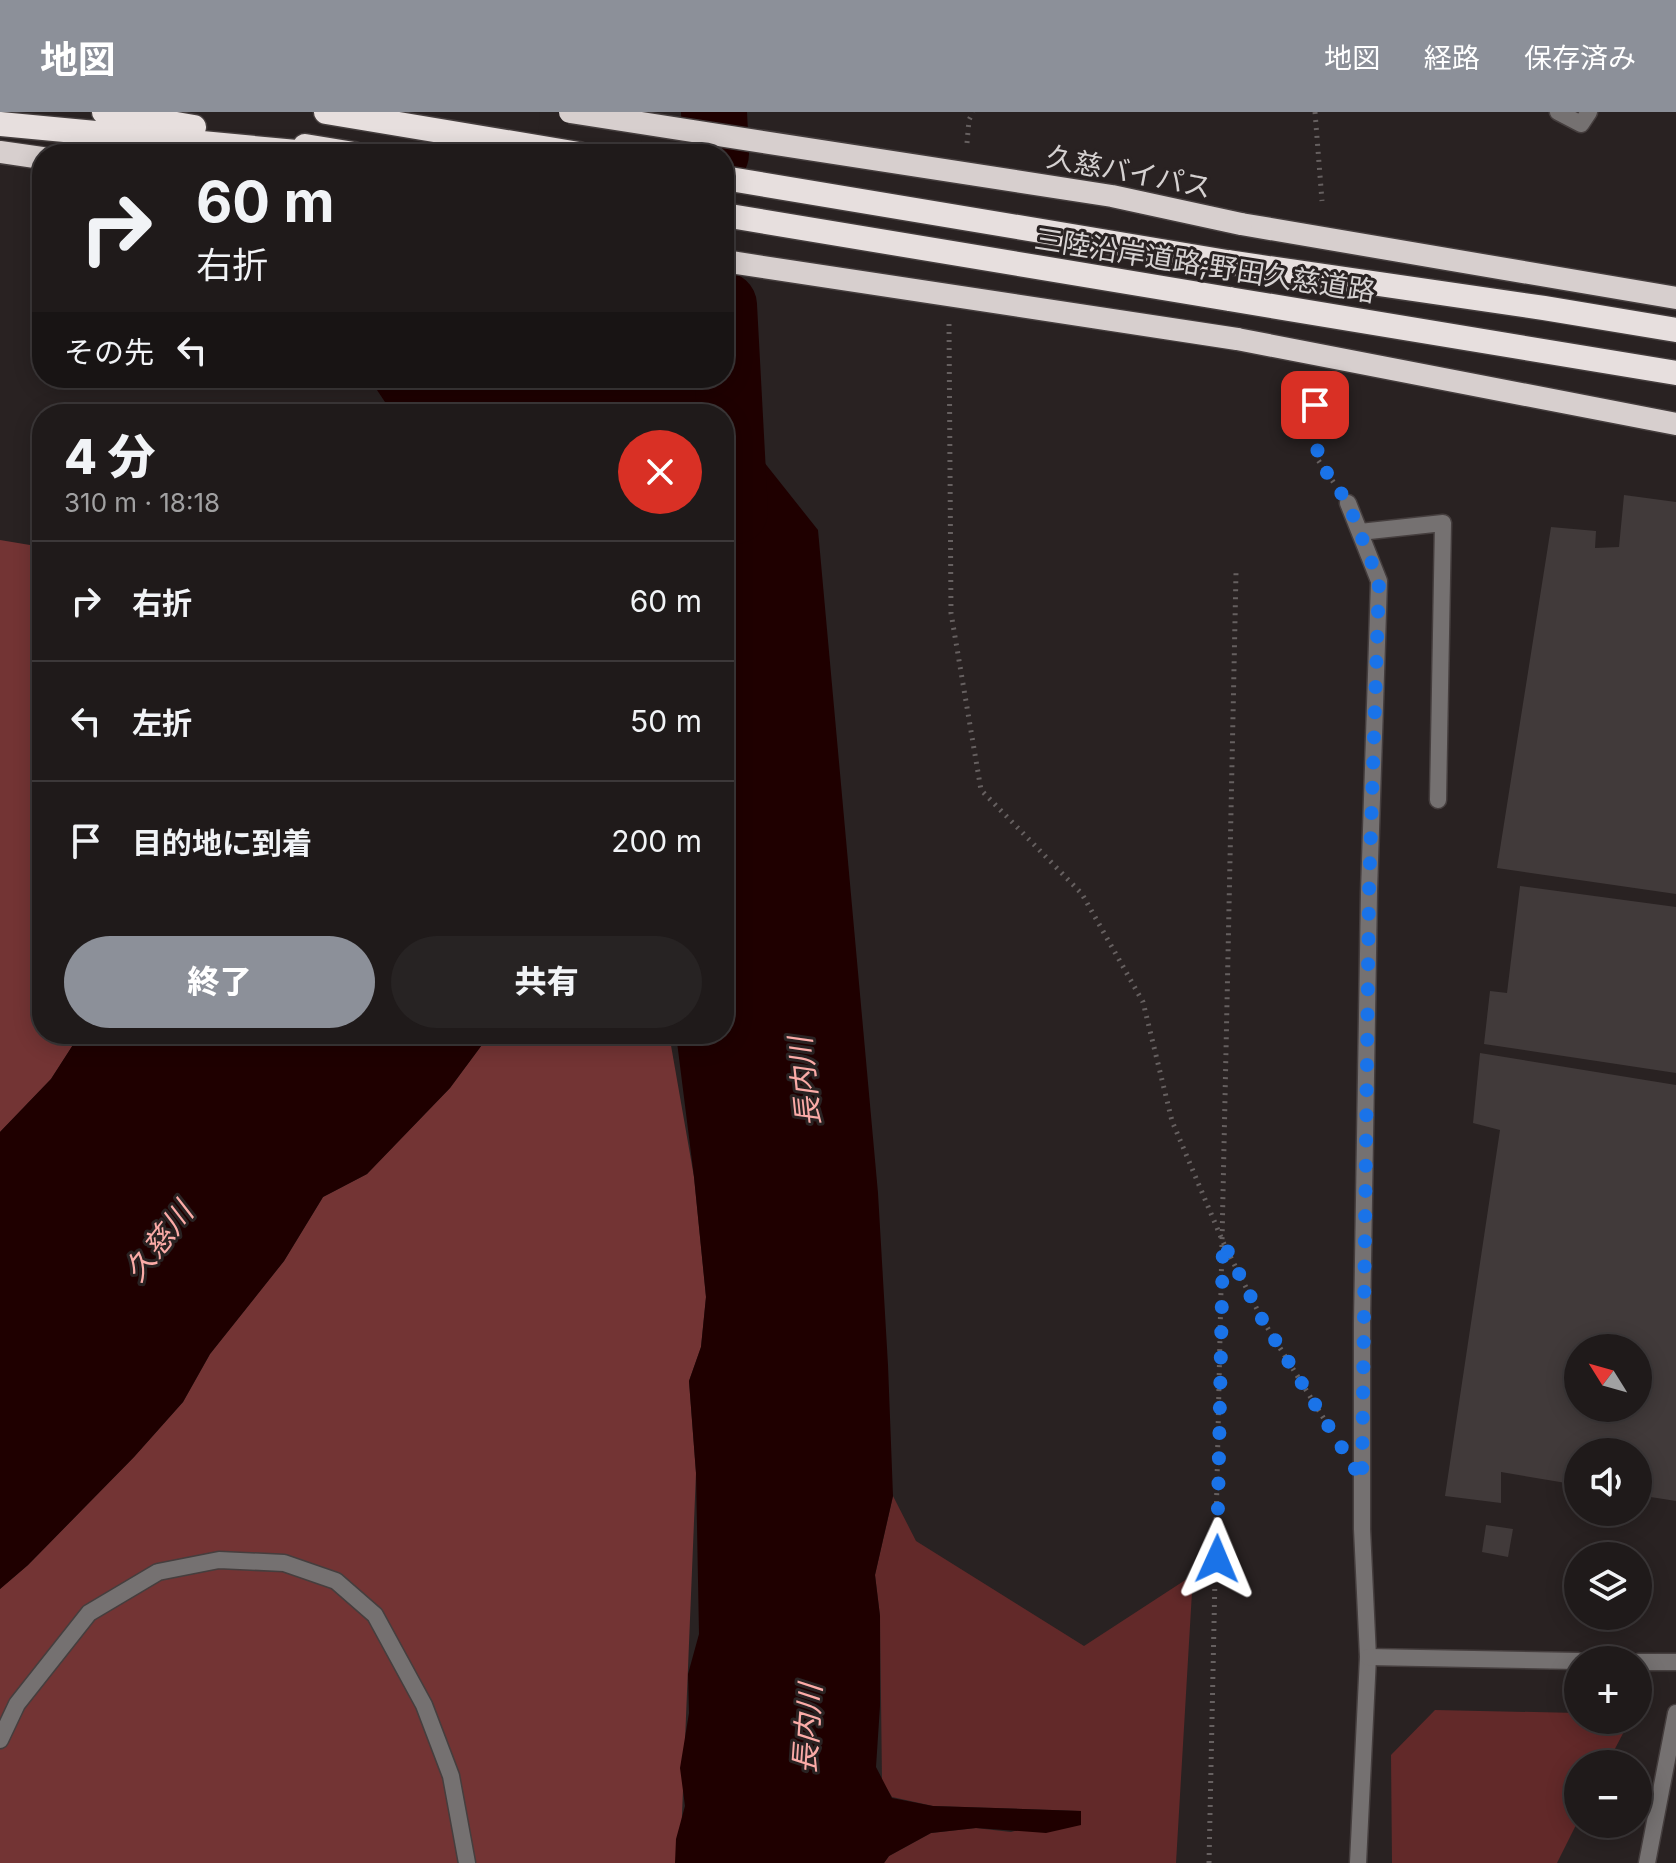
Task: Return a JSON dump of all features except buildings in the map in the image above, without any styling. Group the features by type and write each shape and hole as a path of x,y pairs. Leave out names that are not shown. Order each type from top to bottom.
{"highway":[{"path":"104,112 294,144"},
{"path":"326,112 519,144"},
{"name":"久慈バイパス","path":"570,112 1112,196 1241,224 1676,298"},
{"path":"0,124 212,144"},
{"path":"0,152 32,157"},
{"name":"三陸沿岸道路;野田久慈道路","path":"734,180 1227,262 1676,330"},
{"name":"三陸沿岸道路;野田久慈道路","path":"734,217 1676,373"},
{"path":"734,263 1237,339 1676,424"}],"street":[{"path":"1558,112 1581,124 1589,112"},
{"path":"1348,503 1379,581 1369,892 1362,1480 1368,1657 1358,1863"},
{"path":"1360,532 1443,523 1438,800"},
{"path":"0,1740 17,1704 89,1613 158,1572 219,1560 284,1563 336,1581 375,1615 424,1705 451,1776 467,1863"},
{"path":"1368,1657 1564,1661"},
{"path":"1652,1662 1676,1662"},
{"path":"1647,1863 1676,1713"}],"path":[{"path":"966,151 969,120 973,112"},
{"path":"1315,112 1322,201"},
{"path":"949,324 951,613 981,790 1082,894 1143,1002 1172,1121 1223,1242 1262,1319 1362,1480"},
{"path":"1315,405 1318,460 1348,503"},
{"path":"1209,1863 1236,573"}],"shaded area":[{"path":"0,540 32,545 32,1044 74,1044 51,1079 0,1132"},
{"path":"483,1044 671,1044 694,1177 706,1297 701,1347 689,1381 696,1473 680,1863 0,1863 0,1589 28,1565 134,1457 183,1402 210,1354 284,1261 323,1197 367,1174 450,1088"},
{"path":"893,1496 916,1541 1084,1646 1193,1575 1176,1863 884,1863 889,1856 931,1833 976,1828 1011,1832 1081,1811 933,1806 892,1797 882,1781 880,1616 875,1575"},
{"path":"1435,1710 1564,1713 1564,1734 1623,1734 1614,1750 1564,1750 1564,1838 1570,1838 1557,1863 1392,1863 1391,1755"}],"water":[{"path":"376,388 709,388 718,404 386,404"},
{"path":"734,424 818,530 878,1193 888,1365 893,1496 875,1575 880,1616 876,1767 892,1798 933,1806 1081,1811 1081,1825 1046,1833 976,1828 931,1833 889,1856 884,1863 675,1863 676,1839 685,1806 680,1768 689,1713 688,1674 699,1634 696,1473 689,1381 701,1347 706,1297 677,1044 734,1044"},
{"name":"久慈川","path":"74,1044 483,1044 450,1088 367,1174 323,1197 284,1261 210,1354 183,1402 134,1457 28,1565 0,1589 0,1132 51,1079"}],"pier":[{"path":"540,112 649,112 641,144 538,144"}],"waterway":[{"name":"長内川","path":"714,112 716,144"},
{"name":"長内川","path":"728,388 729,404"},
{"name":"長内川","path":"734,492 735,511"}],"route":[{"path":"1217,1559 1223,1242 1262,1319 1362,1480 1369,892 1379,581 1348,503 1318,460 1315,405"}]}
